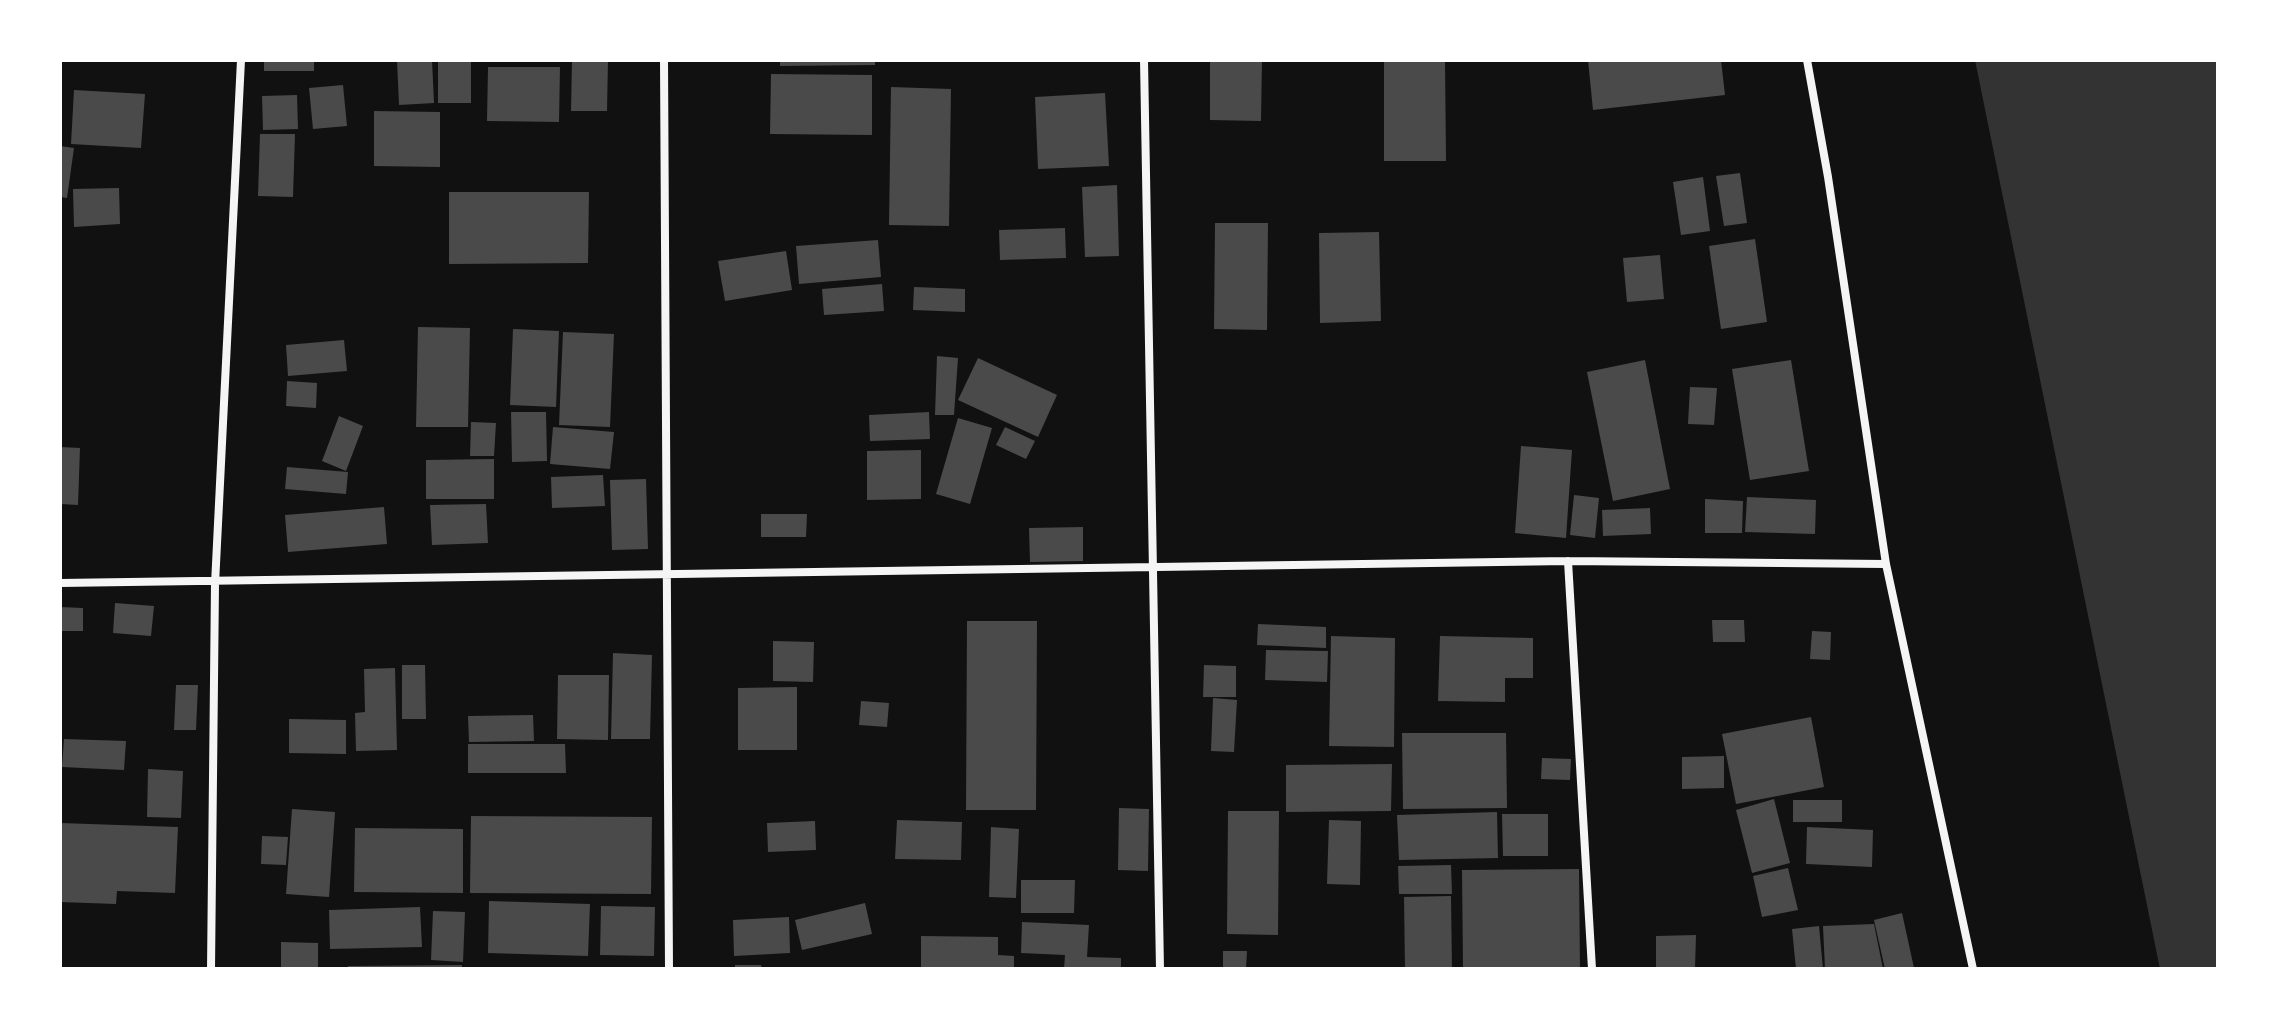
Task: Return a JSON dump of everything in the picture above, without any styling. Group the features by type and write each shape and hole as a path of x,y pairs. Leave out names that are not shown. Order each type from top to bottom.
{"street":[{"path":"211,969 215,584 241,60"},
{"path":"664,60 669,969"},
{"path":"1144,60 1160,969"},
{"path":"1807,60 1828,177 1886,564 1973,969"},
{"path":"60,583 215,584 1568,561 1886,564"},
{"path":"1568,561 1592,969"}],"shaded area":[{"path":"1975,60 2218,60 2218,969 2160,969"}],"building":[{"path":"264,60 314,60 314,71 264,71"},
{"path":"397,60 432,60 434,103 399,105"},
{"path":"438,60 471,60 471,103 438,103"},
{"path":"572,60 608,60 607,111 571,111"},
{"path":"780,60 875,60 875,65 780,66"},
{"path":"1210,60 1262,60 1261,121 1210,120"},
{"path":"1384,60 1445,60 1446,161 1384,161"},
{"path":"1588,60 1721,60 1725,95 1593,110"},
{"path":"488,67 560,67 559,122 487,121"},
{"path":"771,74 872,75 872,135 770,134"},
{"path":"343,85 347,126 313,129 309,88"},
{"path":"891,87 951,89 949,226 889,225"},
{"path":"74,90 145,94 141,148 71,144"},
{"path":"1105,93 1109,166 1038,169 1035,97"},
{"path":"297,95 298,129 263,130 262,96"},
{"path":"374,111 440,112 440,167 374,166"},
{"path":"260,134 295,134 293,197 258,196"},
{"path":"60,146 74,148 67,198 60,197"},
{"path":"1740,173 1747,223 1724,226 1716,176"},
{"path":"1703,177 1710,231 1681,235 1673,182"},
{"path":"1117,185 1119,256 1085,257 1082,187"},
{"path":"119,188 120,224 74,227 73,189"},
{"path":"449,192 589,192 588,263 449,264"},
{"path":"1215,223 1268,223 1267,330 1214,329"},
{"path":"1065,228 1066,258 1000,260 999,230"},
{"path":"1379,232 1381,321 1320,323 1319,233"},
{"path":"1755,239 1767,322 1721,329 1709,246"},
{"path":"878,240 881,277 799,284 796,246"},
{"path":"786,251 792,290 725,301 718,261"},
{"path":"1660,255 1664,299 1627,302 1623,258"},
{"path":"882,284 884,311 824,315 822,289"},
{"path":"914,287 965,289 965,312 913,310"},
{"path":"418,327 470,328 468,427 416,427"},
{"path":"513,329 559,331 556,407 510,405"},
{"path":"563,332 614,334 610,427 559,425"},
{"path":"344,340 347,371 288,376 286,345"},
{"path":"937,356 958,358 954,415 935,415"},
{"path":"978,358 1057,395 1038,437 958,400"},
{"path":"1645,360 1670,489 1613,501 1587,372"},
{"path":"1791,360 1809,471 1750,480 1732,369"},
{"path":"287,381 317,383 316,408 286,406"},
{"path":"1690,387 1717,388 1714,425 1688,424"},
{"path":"511,412 546,412 547,461 512,462"},
{"path":"929,412 930,439 870,441 869,415"},
{"path":"339,416 363,426 346,471 322,461"},
{"path":"958,418 992,428 970,504 936,494"},
{"path":"471,422 496,423 494,456 470,456"},
{"path":"553,427 614,432 610,469 550,464"},
{"path":"1005,427 1035,441 1026,459 996,445"},
{"path":"1521,446 1572,450 1566,538 1515,533"},
{"path":"60,447 80,448 78,505 60,504"},
{"path":"921,450 921,499 867,500 867,451"},
{"path":"494,459 494,499 426,499 426,460"},
{"path":"287,467 348,472 346,494 285,489"},
{"path":"603,475 605,506 552,508 551,477"},
{"path":"646,479 648,549 612,550 610,480"},
{"path":"1574,495 1599,498 1595,538 1570,535"},
{"path":"1747,497 1816,500 1815,534 1745,532"},
{"path":"1705,499 1743,501 1742,533 1705,533"},
{"path":"486,504 488,543 432,545 430,505"},
{"path":"384,507 387,544 288,552 285,515"},
{"path":"1650,508 1651,534 1603,536 1602,510"},
{"path":"761,514 807,514 806,537 761,537"},
{"path":"1083,527 1083,561 1030,562 1029,528"},
{"path":"115,603 154,606 151,636 113,633"},
{"path":"60,607 83,608 83,631 60,631"},
{"path":"1712,620 1744,620 1745,642 1713,642"},
{"path":"967,621 1037,621 1036,810 966,810"},
{"path":"1258,624 1326,627 1326,648 1257,645"},
{"path":"1812,631 1831,632 1830,660 1810,659"},
{"path":"1331,636 1395,638 1394,747 1329,746"},
{"path":"1440,636 1533,638 1533,678 1505,678 1505,702 1438,701"},
{"path":"773,641 814,642 813,682 773,681"},
{"path":"1266,650 1328,651 1327,682 1265,680"},
{"path":"613,653 652,655 650,739 611,739"},
{"path":"402,665 425,665 426,719 402,719"},
{"path":"1204,665 1236,666 1236,697 1203,697"},
{"path":"395,668 397,750 356,751 355,713 365,712 364,669"},
{"path":"558,675 609,675 608,740 557,739"},
{"path":"176,685 198,685 196,730 174,730"},
{"path":"797,687 797,750 738,750 738,688"},
{"path":"1213,698 1237,700 1234,752 1211,751"},
{"path":"861,701 889,703 887,727 859,725"},
{"path":"533,715 534,741 469,742 468,716"},
{"path":"1811,717 1824,787 1736,804 1722,734"},
{"path":"289,719 346,720 346,754 289,753"},
{"path":"1402,733 1506,733 1507,808 1403,809"},
{"path":"64,739 126,741 124,770 62,767"},
{"path":"468,744 565,744 566,773 468,773"},
{"path":"1724,756 1724,788 1682,789 1682,757"},
{"path":"1542,758 1571,759 1570,780 1541,779"},
{"path":"1392,764 1391,811 1286,812 1286,765"},
{"path":"148,769 183,771 181,818 147,817"},
{"path":"1774,799 1790,863 1752,873 1736,810"},
{"path":"1793,800 1842,800 1842,822 1793,822"},
{"path":"1119,808 1149,809 1148,871 1118,870"},
{"path":"292,809 335,812 329,897 286,894"},
{"path":"1228,811 1279,811 1278,935 1227,934"},
{"path":"1497,812 1498,858 1399,860 1397,815"},
{"path":"1502,814 1548,814 1548,856 1503,856"},
{"path":"471,816 652,817 651,894 470,893"},
{"path":"897,820 962,822 961,860 895,859"},
{"path":"1329,820 1361,821 1360,885 1327,884"},
{"path":"815,821 816,850 768,852 767,823"},
{"path":"60,823 178,827 175,893 117,891 116,904 60,902"},
{"path":"991,827 1019,829 1016,898 989,897"},
{"path":"1807,827 1873,830 1872,867 1806,864"},
{"path":"355,828 463,829 463,893 354,892"},
{"path":"262,836 288,837 286,865 261,864"},
{"path":"1451,865 1452,894 1399,894 1398,866"},
{"path":"1788,868 1798,910 1762,917 1753,876"},
{"path":"1579,869 1580,969 1463,969 1462,870"},
{"path":"1021,880 1075,880 1074,913 1021,913"},
{"path":"1451,896 1452,969 1405,969 1404,897"},
{"path":"489,901 590,904 588,956 488,953"},
{"path":"865,903 872,934 802,950 795,920"},
{"path":"601,906 655,907 654,956 600,955"},
{"path":"420,907 422,947 330,949 329,910"},
{"path":"433,911 465,912 463,962 431,960"},
{"path":"1902,913 1914,968 1885,969 1874,920"},
{"path":"789,917 790,953 734,956 733,920"},
{"path":"1022,922 1089,925 1087,957 1121,958 1121,969 1064,969 1065,955 1021,953"},
{"path":"1874,924 1883,969 1825,969 1823,926"},
{"path":"1819,926 1823,969 1796,969 1792,929"},
{"path":"1696,935 1695,969 1656,969 1656,936"},
{"path":"921,936 998,937 998,955 1014,956 1014,969 921,969"},
{"path":"281,942 318,943 318,969 281,969"},
{"path":"1223,951 1247,951 1246,969 1223,969"},
{"path":"462,965 462,969 348,969 348,966"},
{"path":"735,965 761,965 762,969 735,969"}]}
